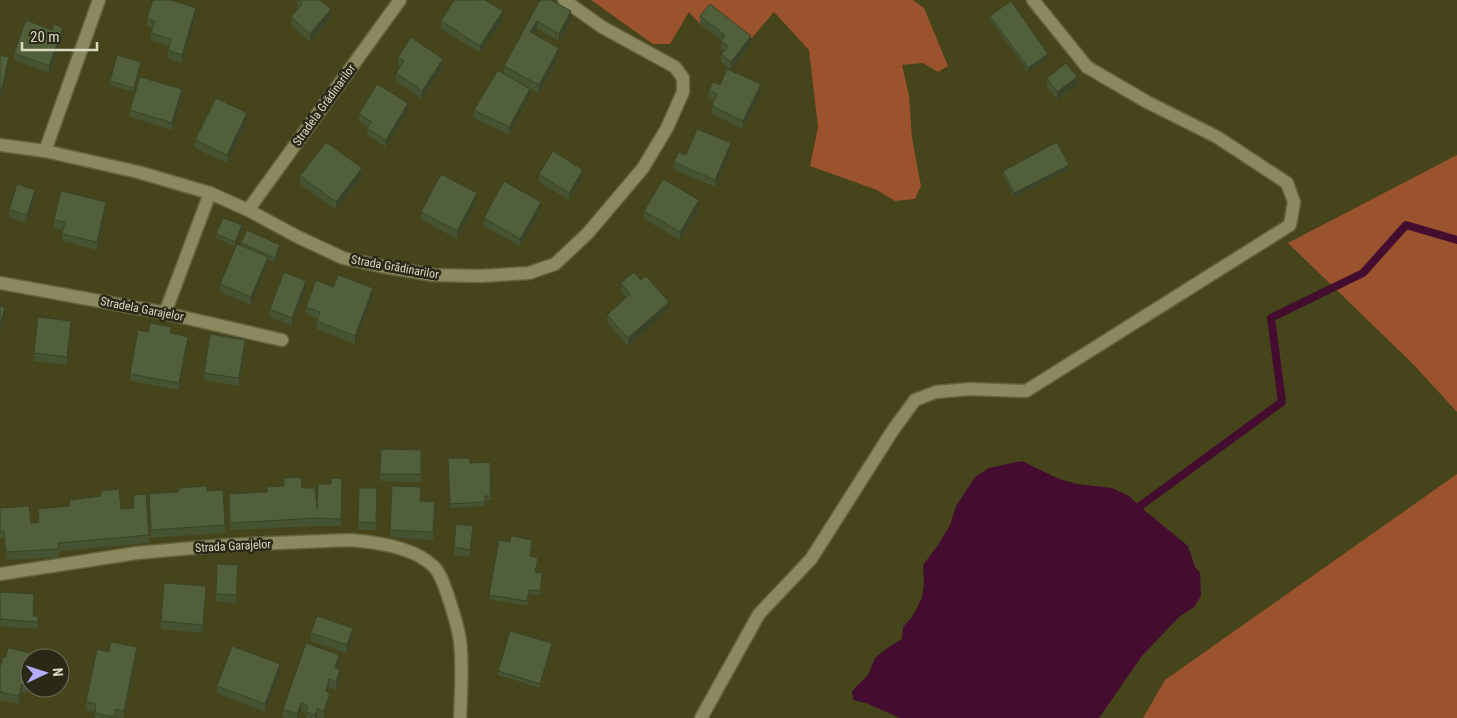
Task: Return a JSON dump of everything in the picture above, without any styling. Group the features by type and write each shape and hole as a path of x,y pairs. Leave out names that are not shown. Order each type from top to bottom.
{"street":[{"path":"45,151 99,0"},
{"name":"Stradela Grădinarilor","path":"248,210 400,0"},
{"name":"Strada Grădinarilor","path":"0,145 45,151 138,172 210,193 248,210 298,238 343,258 434,275 529,274 555,264 588,233 643,168 667,128 684,92 683,78 676,67 602,27 564,0"},
{"path":"701,718 759,614 811,559 893,430 915,400 936,392 970,389 1026,391 1290,225 1294,202 1287,183 1216,137 1147,102 1087,67 1033,0"},
{"path":"165,312 210,193"},
{"name":"Stradela Garajelor","path":"0,283 165,312 282,340"},
{"name":"Strada Garajelor","path":"0,574 137,553 226,545 350,540 368,541 392,546 423,558 434,566 443,579 455,616 460,640 460,718"}],"shaded area":[{"path":"591,0 913,0 924,8 948,66 938,72 923,63 902,65 909,95 912,138 921,186 915,199 895,201 877,190 810,166 818,127 809,50 774,12 751,39 714,11 710,12 700,24 689,12 670,44 653,44"},
{"path":"1457,155 1457,412 1412,363 1288,243"},
{"path":"1022,461 1059,479 1077,484 1112,488 1129,496 1188,546 1195,567 1200,573 1201,596 1194,607 1179,617 1142,656 1099,718 900,718 866,703 853,700 852,691 868,675 875,658 902,639 903,627 912,617 922,598 924,583 923,565 950,525 956,506 975,477 989,468"},
{"path":"1457,474 1457,718 1143,718 1165,680"}],"building":[{"path":"153,0 171,0 196,8 182,55 168,50 171,39 151,33 155,21 147,18"},
{"path":"298,0 320,0 331,9 310,34 291,17 302,4"},
{"path":"454,0 485,0 503,11 480,46 441,21"},
{"path":"540,0 551,0 571,11 559,34 537,21 530,32 559,48 539,85 504,66"},
{"path":"1011,1 1048,54 1028,68 990,16"},
{"path":"710,4 751,36 731,62 721,54 728,46 721,41 725,35 700,16"},
{"path":"26,20 52,30 54,24 63,28 49,66 14,53"},
{"path":"411,37 443,59 422,91 396,73 404,61 398,57"},
{"path":"0,55 9,57 1,92 0,92"},
{"path":"117,55 141,62 134,88 110,81"},
{"path":"1066,63 1077,77 1057,92 1047,78"},
{"path":"727,69 761,84 743,121 712,106 717,94 709,90 713,82 720,85"},
{"path":"498,70 530,89 509,127 474,110"},
{"path":"140,77 182,89 172,123 130,110"},
{"path":"377,84 408,103 386,140 367,128 372,122 359,114"},
{"path":"216,98 247,113 227,155 195,140"},
{"path":"697,129 731,143 715,180 674,162 678,152 686,155"},
{"path":"326,142 362,168 336,202 300,176"},
{"path":"1057,142 1069,165 1014,193 1003,171"},
{"path":"553,151 583,170 569,193 539,174"},
{"path":"441,174 477,193 457,231 421,212"},
{"path":"663,179 699,200 680,232 644,211"},
{"path":"504,181 541,202 520,239 484,218"},
{"path":"17,184 35,190 27,215 9,210"},
{"path":"61,191 106,202 97,242 62,234 65,222 54,220"},
{"path":"223,218 242,225 235,242 216,234"},
{"path":"247,230 280,245 275,258 241,243"},
{"path":"237,244 268,257 251,297 220,284"},
{"path":"284,272 306,281 292,318 270,309"},
{"path":"634,272 641,280 646,276 669,302 628,338 607,315 630,294 621,283"},
{"path":"338,275 373,288 355,336 317,321 320,312 306,307 316,280 333,287"},
{"path":"0,306 5,307 0,326"},
{"path":"38,317 71,321 67,357 34,353"},
{"path":"150,323 171,327 170,333 188,337 179,383 130,374 138,330 148,332"},
{"path":"210,334 245,340 239,378 204,373"},
{"path":"381,449 421,450 421,474 380,474"},
{"path":"448,458 469,458 470,463 490,462 491,496 485,496 485,502 450,504"},
{"path":"301,477 302,488 315,488 317,509 318,484 331,484 331,478 342,479 341,519 317,518 230,523 229,494 267,492 267,487 284,486 284,478"},
{"path":"207,486 207,491 223,490 225,525 151,530 149,494 178,492 179,488"},
{"path":"392,486 421,487 420,501 435,502 433,532 390,530"},
{"path":"359,488 377,488 376,523 358,522"},
{"path":"119,489 121,509 134,508 133,495 146,494 149,535 58,543 59,549 6,552 4,531 0,531 0,508 29,506 31,523 39,523 38,509 70,506 69,500 101,496 101,491"},
{"path":"456,524 473,526 470,550 454,547"},
{"path":"511,536 532,540 530,556 538,558 535,572 542,573 540,591 529,590 527,601 489,595 499,540 510,542"},
{"path":"217,564 238,565 236,595 216,594"},
{"path":"164,583 206,586 203,625 161,621"},
{"path":"0,592 34,594 33,616 38,616 38,622 0,619"},
{"path":"317,616 353,628 347,645 311,633"},
{"path":"510,631 552,643 540,684 498,671"},
{"path":"111,642 137,647 124,711 116,709 114,717 95,713 96,704 86,702 97,649 109,652"},
{"path":"306,643 339,655 335,668 340,670 336,682 329,679 326,691 330,693 324,711 317,709 315,715 306,712 308,706 301,703 297,714 283,709"},
{"path":"232,646 280,664 265,704 217,686"},
{"path":"8,648 20,651 19,696 0,692 0,665 3,657 6,657"}],"waterway":[{"path":"1132,512 1282,402 1271,318 1363,273 1406,225 1457,240"}]}
